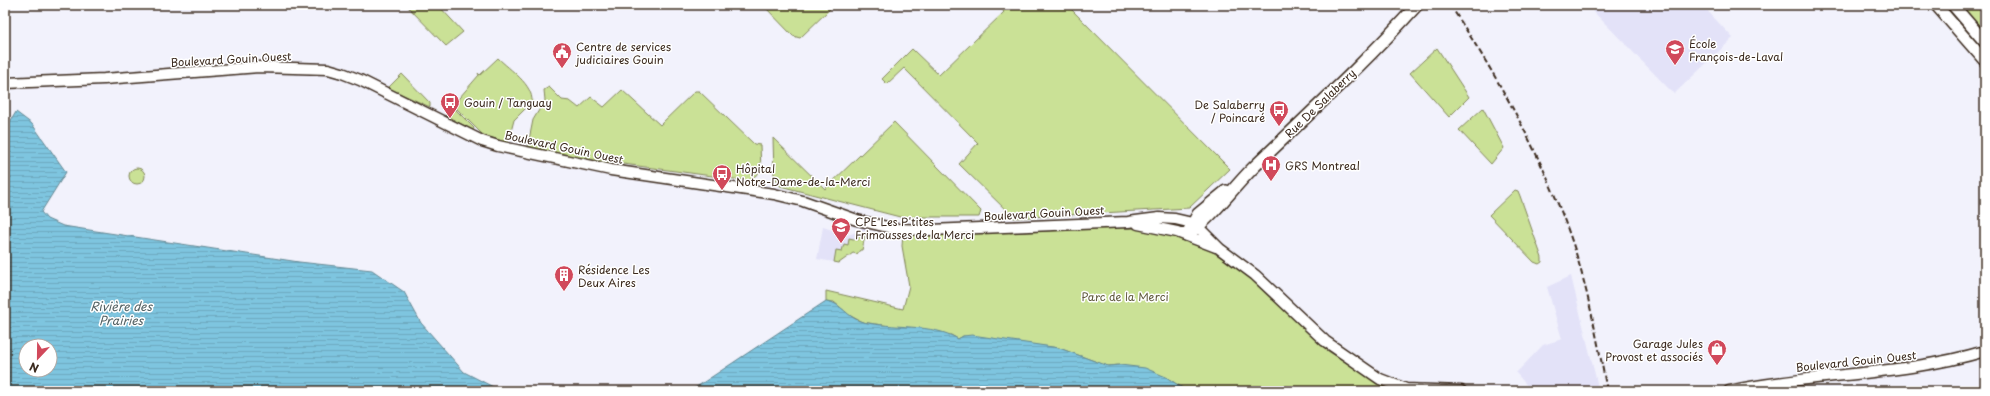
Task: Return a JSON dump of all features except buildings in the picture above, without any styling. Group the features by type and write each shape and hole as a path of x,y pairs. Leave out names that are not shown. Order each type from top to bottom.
{"main road":[{"name":"Rue De Salaberry","path":"1186,235 1195,226 1196,217 1208,205 1245,176 1394,31 1418,5"},
{"name":"Rue De Salaberry","path":"1394,31 1425,5"},
{"path":"1936,5 1985,61"},
{"path":"1953,5 1985,42"}],"street":[{"name":"Boulevard Gouin Ouest","path":"5,83 102,80 259,67 328,69 356,78 475,138 498,146 611,170 774,194 803,201 858,220 889,228 939,230 1128,222 1170,218 1195,226 1220,249 1260,279 1325,341 1380,379 1406,389 1461,391"},
{"name":"Boulevard Gouin Ouest","path":"1128,222 1186,235 1220,249"},
{"name":"Boulevard Gouin Ouest","path":"1729,391 1788,381 1909,368 1985,351"}],"shaded area":[{"name":"École François-de-Laval","path":"1587,5 1702,5 1733,38 1674,94"},
{"name":"CPE Les P'tites Frimousses de la Merci","path":"823,227 847,235 854,233 862,227 867,228 862,250 860,250 857,254 853,253 839,263 817,259"},
{"path":"1571,276 1599,391 1531,390 1516,373 1543,345 1562,339 1547,287"}],"green space":[{"path":"406,5 438,5 463,32 446,46"},
{"path":"763,5 832,5 829,10 800,38 793,36"},
{"path":"998,5 1067,5 1230,169 1189,208 1014,218 959,164 978,143 904,68 887,84 882,79 912,49 939,75 1004,12"},
{"path":"1958,5 1985,5 1985,35"},
{"path":"1437,48 1469,97 1449,117 1410,73"},
{"path":"498,58 525,83 529,89 532,102 514,120 508,143 483,135 453,105 479,75 478,73 480,75"},
{"path":"402,74 430,103 430,107 388,88"},
{"path":"549,87 562,100 570,101 579,108 591,97 604,107 622,90 660,125 695,91 699,91 754,144 760,145 761,171 749,181 594,160 533,149 528,145 533,120 545,100 544,90"},
{"path":"449,103 474,128 473,130 446,116"},
{"path":"1483,108 1504,148 1491,164 1459,130"},
{"path":"894,122 981,211 979,217 900,217 780,186 774,175 773,138 825,189"},
{"path":"137,168 143,170 145,176 143,182 137,184 131,182 129,176 131,170"},
{"path":"1515,190 1518,191 1520,196 1542,258 1542,262 1539,264 1534,262 1489,215"},
{"name":"Parc de la Merci","path":"1118,227 1157,231 1192,242 1192,244 1198,244 1208,249 1244,272 1328,351 1391,391 1187,391 1166,377 1120,365 1108,366 1059,348 963,336 958,339 951,335 862,322 849,315 834,302 826,301 826,291 903,309 909,286 902,246 903,234 938,235 1009,231 1010,233"},
{"path":"859,235 865,236 862,250 860,250 857,254 853,253 839,263 834,262 836,250 842,251 844,244 848,245 849,238 858,240"}],"water":[{"name":"Rivière des Prairies","path":"16,112 32,124 66,172 41,212 47,219 63,226 299,262 372,270 404,292 421,323 464,372 501,391 5,391 5,130"},
{"path":"826,301 836,304 853,318 863,322 924,328 948,334 958,339 963,336 972,335 1059,348 1108,366 1120,365 1145,368 1166,377 1187,391 686,391 695,388"}],"railway":[{"path":"1450,5 1487,63 1521,123 1550,185 1575,250 1585,285 1607,391"}],"place":[{"name":"École François-de-Laval","path":"1675,66"},
{"name":"Centre de services judiciaires Gouin","path":"562,69"},
{"name":"Gouin / Tanguay","path":"450,119"},
{"name":"De Salaberry / Poincaré","path":"1279,127"},
{"name":"GRS Montreal","path":"1271,182"},
{"name":"Hôpital Notre-Dame-de-la-Merci","path":"722,191"},
{"name":"CPE Les P'tites Frimousses de la Merci","path":"841,244"},
{"name":"Résidence Les Deux Aires","path":"564,292"},
{"name":"Garage Jules Provost et associés","path":"1717,366"}]}
